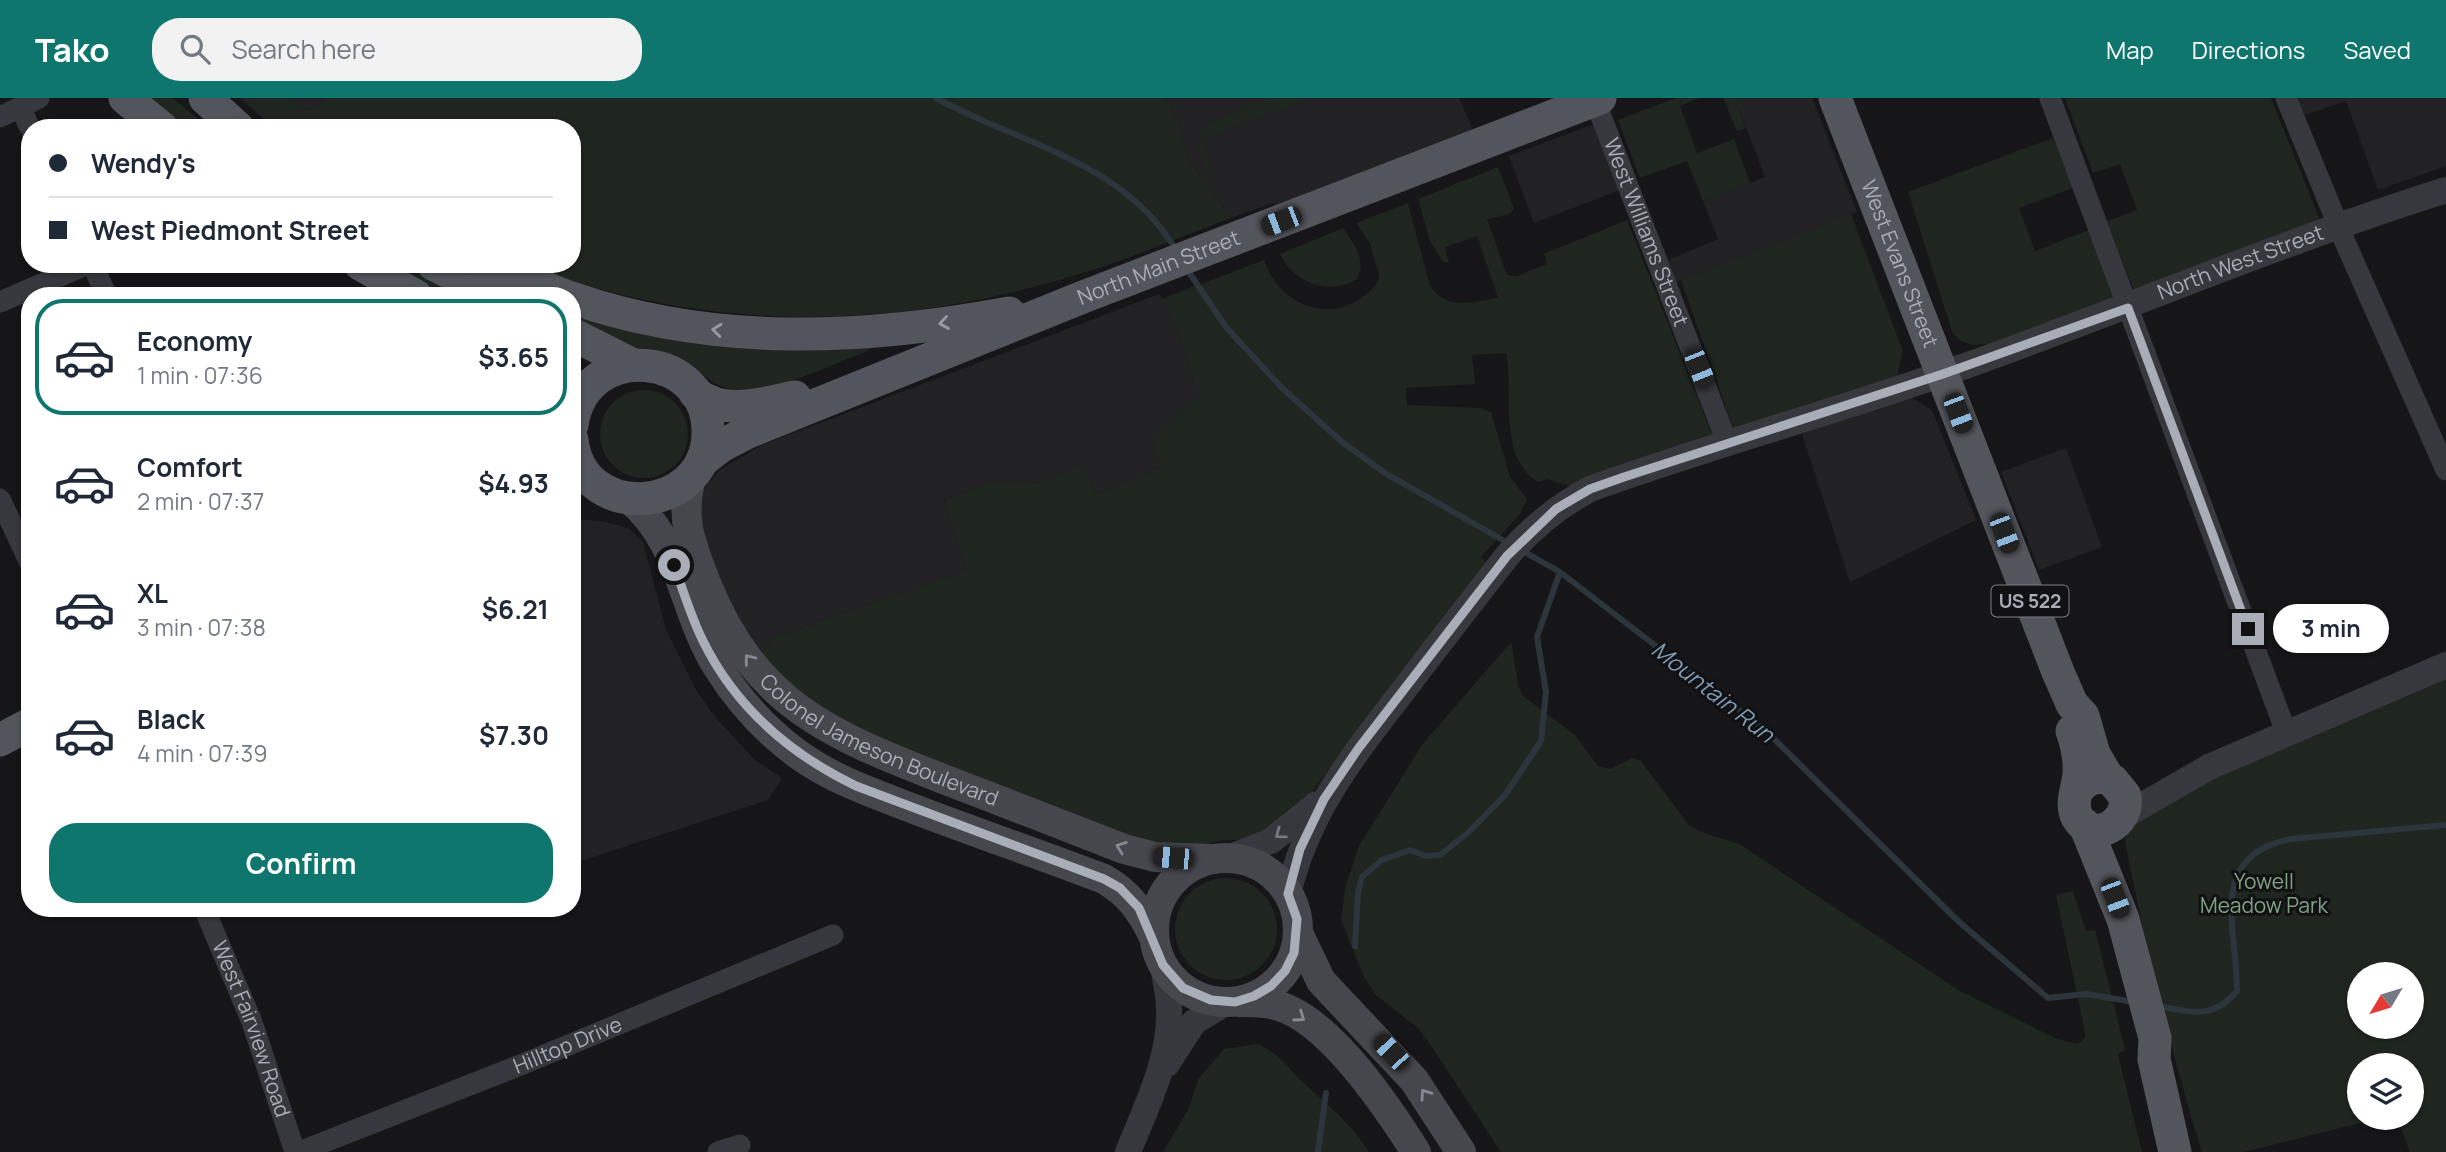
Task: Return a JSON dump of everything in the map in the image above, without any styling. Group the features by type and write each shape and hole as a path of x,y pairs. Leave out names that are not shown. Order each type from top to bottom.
{"main road":[{"path":"125,98 151,119"},
{"path":"205,98 228,119"},
{"name":"North Main Street","path":"581,491 660,498 674,492 720,446 746,433 1083,297 1596,99"},
{"name":"West Evans Street","path":"1837,100 2072,704 2083,716 2094,754 2118,800"},
{"path":"376,273 400,287"},
{"path":"451,273 478,287"},
{"path":"507,273 543,287"},
{"path":"581,300 679,325 799,335 909,328 1006,313 1083,297"},
{"path":"581,339 633,365"},
{"path":"581,400 594,382 619,367 633,365"},
{"name":"North Main Street","path":"633,365 661,368 674,374 711,404 751,406 877,381"},
{"path":"695,393 706,419 708,433 697,468"},
{"path":"581,464 584,472 617,495"},
{"name":"Colonel Jameson Boulevard","path":"697,468 685,498 686,529 713,599 726,627 758,671 809,718 860,747 1125,849 1156,857 1222,858"},
{"name":"Colonel Jameson Boulevard","path":"617,495 644,511 665,541 702,639 716,666 755,716 778,739 828,773 856,786 1104,879 1130,897 1139,908 1158,951"},
{"name":"West Evans Street","path":"2072,704 2072,729 2079,762 2076,793"},
{"path":"0,740 21,729"},
{"path":"2076,793 2088,780 2118,800 2102,830 2085,825"},
{"name":"US 522","path":"2076,793 2075,811 2085,825 2123,919 2155,1038 2154,1059 2175,1152"},
{"name":"US 522","path":"2118,800 2114,835 2123,919"},
{"path":"1416,1152 1358,1071 1311,1025 1286,1008 1197,996 1172,978 1158,951 1155,916 1168,887 1192,865 1222,858 1263,869 1273,876 1294,906 1298,933 1321,981 1367,1026 1414,1080 1461,1152"},
{"path":"1231,1002 1254,996 1271,986 1285,971 1294,953 1298,933"},
{"name":"US 522","path":"2155,1038 2169,1050 2195,1152"}],"street":[{"path":"2050,98 2286,732"},
{"path":"2286,98 2338,225 2446,470"},
{"name":"West Williams Street","path":"1596,99 1727,442"},
{"path":"0,117 29,103"},
{"name":"North West Street","path":"1288,894 1300,849 1324,799 1358,749 1496,569 1530,531 1556,509 1590,489 1727,442 1943,374 2128,308 2338,225 2446,190"},
{"path":"36,287 69,273"},
{"path":"0,302 21,293"},
{"path":"0,499 21,544"},
{"path":"2118,800 2209,767 2446,665"},
{"name":"North West Street","path":"1222,858 1271,841 1324,799"},
{"name":"West Fairview Road","path":"208,917 252,1023 297,1152"},
{"name":"Hilltop Drive","path":"297,1152 523,1064 833,935"},
{"path":"1157,1080 1169,1009 1158,951"},
{"path":"1128,1152 1157,1080 1194,1022 1231,1002"},
{"path":"718,1152 740,1145"}],"shaded area":[{"path":"240,98 325,98 318,107 302,110 292,119 264,119"},
{"path":"1166,98 1459,98 1473,130 1287,205 1272,203 1231,218 1188,160 1180,126"},
{"path":"1735,98 1812,98 1857,212 1676,282 1668,260 1718,239 1703,201 1765,177"},
{"path":"2295,98 2446,98 2446,166 2378,190 2346,101 2302,116"},
{"path":"1594,124 1620,190 1534,223 1509,156"},
{"path":"1159,294 1177,328 1195,385 1201,393 1187,407 1161,467 1096,494 1083,467 1034,484 988,483 944,500 967,570 775,637 759,655 740,628 703,548 698,506 707,484 721,469 762,445"},
{"path":"1912,398 1932,410 1976,520 1850,582 1802,434 1900,399"},
{"path":"2066,448 2102,547 2039,570 2001,472"},
{"path":"581,520 602,521 630,529 643,542 666,630 696,690 716,718 755,760 782,778 768,800 581,861"}],"green space":[{"path":"142,98 173,98 198,119 168,119"},
{"path":"247,98 287,98 302,110 318,107 325,98 1166,98 1180,126 1188,160 1231,218 1083,273 1011,293 940,307 870,315 800,317 730,313 660,303 590,287 547,273 581,273 581,119 267,119"},
{"path":"1267,98 1311,98 1201,139 1214,179 1200,156 1197,144 1198,129"},
{"path":"1676,98 1699,98 1680,106 1697,153 1734,139 1750,183 1703,201 1687,161 1640,178 1618,120"},
{"path":"1723,98 1740,98 1744,108 1739,110 1746,128 1737,131"},
{"path":"2065,98 2271,98 2321,223 2135,293 2107,221 2137,210 2120,164 2093,173"},
{"path":"2053,138 2073,188 2019,208 2035,251 2089,230 2116,300 1988,344 1963,342 1952,331 1908,192"},
{"path":"1498,167 1514,209 1510,214 1487,219 1507,275 1517,276 1547,264 1544,254 1627,220 1711,432 1714,432 1712,439 1570,486 1547,479 1538,482 1525,471 1512,441 1506,353 1472,355 1475,384 1406,388 1407,405 1481,408 1491,412 1510,477 1527,499 1520,514 1481,557 1486,561 1312,792 1290,816 1248,840 1223,840 1197,846 1140,842 961,775 813,707 759,655 775,637 967,570 944,500 988,483 1034,484 1083,466 1096,494 1161,467 1152,437 1201,393 1195,385 1177,328 1161,299 1264,260 1271,275 1291,298 1319,309 1348,305 1371,290 1379,275 1370,243 1356,223 1408,203 1430,286 1437,294 1452,302 1461,303 1498,298 1477,236 1445,247 1449,263 1443,262 1430,241 1418,199"},
{"path":"1851,214 1903,351 1897,376 1735,433 1681,280"},
{"path":"1343,228 1355,247 1361,267 1356,280 1345,285 1334,287 1312,284 1293,272 1280,254"},
{"path":"400,273 437,273 466,287 426,287"},
{"path":"581,311 870,346 870,350 778,385 741,390 720,386 680,361 617,347 581,332"},
{"path":"644,390 661,393 675,403 685,417 688,434 685,451 675,465 661,475 644,478 627,475 613,465 603,451 600,434 603,417 613,403 627,393"},
{"path":"1511,642 1519,688 1523,696 1575,735 1598,766 1611,769 1633,758 1641,761 1688,824 1694,828 1741,845 1960,991 2057,1039 2078,1044 2085,1038 2085,1032 2056,895 2073,891 2086,931 2095,930 2125,1050 2118,1054 2142,1152 1501,1152 1418,1028 1376,995 1363,975 1341,920 1345,888 1359,846 1422,745"},
{"name":"Yowell Meadow Park","path":"2446,679 2446,1152 2410,1152 2402,1130 2424,1130 2424,1053 2347,1053 2347,1126 2244,1152 2202,1152 2179,1075 2141,920 2125,842 2128,825 2136,811"},
{"path":"1226,878 1245,882 1262,893 1273,910 1277,929 1273,948 1262,965 1245,976 1226,980 1207,976 1190,965 1179,948 1175,929 1179,910 1190,893 1207,882"},
{"path":"1258,1044 1280,1059 1341,1117 1369,1152 1163,1152 1188,1110 1199,1078 1224,1049"}],"waterway":[{"name":"Mountain Run","path":"936,98 1069,158 1100,176 1130,196 1155,221 1177,252"},
{"name":"Mountain Run","path":"1186,268 1226,327 1282,388 1342,442 1385,473 1508,543"},
{"name":"Mountain Run","path":"1521,550 1560,572 1766,731 1958,921 2048,998 2086,994 2134,1002"},
{"path":"1355,946 1358,893 1362,877 1382,860 1410,850 1426,856 1440,855 1470,831 1505,795 1541,741 1546,692 1537,637 1560,572"},
{"name":"Mountain Run","path":"2158,1006 2201,1012 2219,1006 2237,991 2232,897 2237,878 2247,861 2264,848 2291,839 2446,825"},
{"path":"1318,1152 1326,1093"}],"route":[{"path":"674,565 702,639 716,666 755,716 778,739 801,757 856,786 989,838 1074,867 1120,888 1139,908 1154,937 1163,965 1172,978 1197,996 1227,1002 1254,996 1271,986 1285,971 1294,953 1298,933 1294,906 1288,894 1295,864 1324,799 1358,749 1507,556 1530,531 1556,509 1590,489 1727,442 1943,374 2128,308 2248,629"}]}
